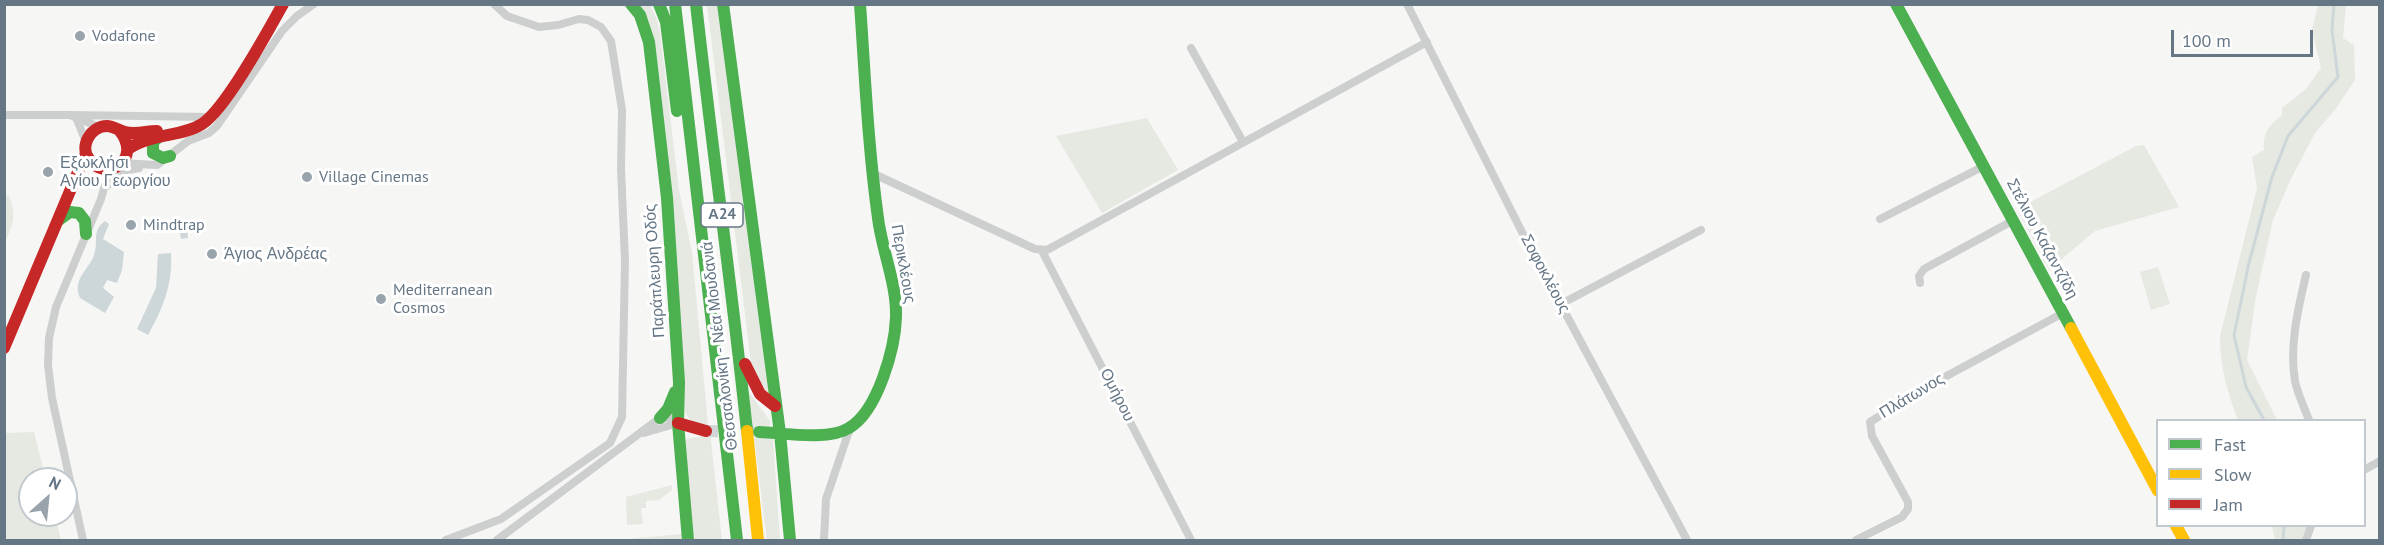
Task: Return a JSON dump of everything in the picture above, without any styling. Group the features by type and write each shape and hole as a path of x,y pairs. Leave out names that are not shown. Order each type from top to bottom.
{"main road":[{"path":"73,182 87,168 123,158 140,141 202,124 210,117 269,29 283,4"},
{"path":"269,29 290,4"},
{"name":"Παράπλευρη Οδός","path":"631,4 640,15 649,42 671,236 679,382 678,423 688,540"},
{"path":"659,4 666,22 688,191 698,242 706,263"},
{"name":"Θεσσαλονίκη - Νέα Μουδανιά","path":"675,4 737,540"},
{"name":"Θεσσαλονίκη - Νέα Μουδανιά","path":"696,4 734,305 758,540"},
{"path":"723,4 780,433 790,540"},
{"name":"Περικλέους","path":"850,428 874,398 888,356 896,318 894,293 882,245 875,194 860,4"},
{"name":"Στέλιου Καζαντζίδη","path":"1896,4 2014,220 2156,489"},
{"path":"4,348 57,224 91,133 99,127 109,126 128,133 185,129"},
{"path":"120,131 126,139 123,158"},
{"path":"161,135 153,142 153,153 163,159 170,156"},
{"path":"86,148 96,166"},
{"path":"57,224 66,213 76,213 85,219 86,234"},
{"path":"734,305 749,375 768,402 776,406"},
{"path":"660,418 671,404 679,382"},
{"path":"678,423 706,431"},
{"path":"759,432 828,433 850,428"}],"street":[{"path":"104,190 122,171 160,164 188,141 209,133 217,126 282,31 314,4"},
{"path":"446,540 501,519 610,443 622,417 625,261 621,169 622,110 611,41 602,27 588,20 579,19 558,25 538,27 507,16 494,4"},
{"name":"Σοφοκλέους","path":"1407,4 1523,234 1687,540"},
{"path":"874,174 1042,251 1052,248 1426,42"},
{"path":"1191,48 1243,142"},
{"path":"4,115 210,117"},
{"path":"73,116 99,127"},
{"path":"73,116 86,148"},
{"path":"83,540 52,398 48,355 49,338 56,307 104,190 107,177 123,158 147,166"},
{"path":"96,166 103,176 104,190"},
{"path":"1880,219 1984,166"},
{"path":"875,194 895,184"},
{"path":"1920,283 1919,276 1924,269 2014,220"},
{"path":"1561,304 1701,230"},
{"name":"Ομήρου","path":"1042,251 1191,540"},
{"path":"2306,275 2296,324 2294,365 2297,390 2309,419"},
{"name":"Πλάτωνος","path":"1856,540 1902,517 1908,509 1908,502 1872,436 1870,422 1930,385 2063,313"},
{"path":"497,540 660,418 670,418 678,423"},
{"path":"640,435 678,423"},
{"path":"824,540 826,499 850,428"},
{"path":"2366,469 2379,461"}],"shaded area":[{"path":"638,5 650,5 660,32 679,190 692,252 708,425 694,422 685,412 668,177 653,36 648,19"},
{"path":"707,5 720,5 770,397 752,371"},
{"path":"2318,5 2346,5 2343,38 2354,45 2355,80 2335,110 2315,133 2273,220 2256,296 2247,360 2276,419 2238,419 2225,379 2220,336 2257,188 2252,157 2264,150 2265,135 2273,122 2282,115 2282,108 2306,89 2321,68 2312,30"},
{"path":"1147,118 1178,170 1102,213 1056,136"},
{"path":"2144,145 2179,207 2095,231 2049,270 2017,209 2136,146"},
{"path":"5,195 9,196 13,215 5,243"},
{"path":"186,220 188,238 181,239 178,221"},
{"path":"105,221 109,224 103,239 124,252 122,270 117,283 107,280 103,288 114,297 105,313 80,298 78,286 79,280 94,255 98,229"},
{"path":"171,253 169,285 148,335 137,329 156,288 158,254"},
{"path":"2158,267 2170,304 2151,310 2140,272"},
{"path":"749,392 771,422 768,428 751,429"},
{"path":"34,432 43,467 18,467 18,527 58,527 61,540 5,540 5,433"},
{"path":"710,432 722,540 694,540 684,444 687,439"},
{"path":"754,438 773,439 780,540 767,540"},
{"path":"672,485 672,490 659,500 646,501 646,508 641,508 643,524 627,525 626,497"},
{"path":"2272,527 2307,527 2302,540 2275,540"},
{"path":"682,534 683,540 628,539"}],"waterway":[{"path":"2263,419 2246,387 2234,335 2249,263 2272,177 2288,136 2338,77 2332,30 2334,4"},
{"path":"2283,540 2284,527"}],"tunnel":[{"path":"706,431 755,432"}],"traffic: fast":[{"path":"631,4 640,15 649,42 667,198 679,382 678,423 688,540"},
{"path":"659,4 666,22 677,111"},
{"path":"675,4 737,540"},
{"path":"696,4 747,431"},
{"path":"723,4 780,433 790,540"},
{"path":"759,432 818,435 840,432 849,428 859,420 876,394 892,345 896,305 880,230 875,191 860,4"},
{"path":"1896,4 2071,328"},
{"path":"160,136 153,142 153,153 163,158 170,156"},
{"path":"59,220 70,212 79,213 85,221 86,234"},
{"path":"660,418 668,409 675,392"}],"traffic: slow":[{"path":"2071,328 2156,487"},
{"path":"747,431 758,540"},
{"path":"2177,527 2184,540"}],"traffic: jam":[{"path":"128,149 147,140 194,128 212,116 234,87 283,4"},
{"path":"120,131 126,142 125,159 112,169 96,166 89,159 85,148 88,138 96,129 107,126 129,133 157,131"},
{"path":"4,348 86,153"},
{"path":"745,364 760,394 775,406"},
{"path":"678,423 706,431"}],"place":[{"name":"Vodafone","path":"80,36"},
{"name":"Εξωκλήσι Αγίου Γεωργίου","path":"48,172"},
{"name":"Village Cinemas","path":"307,177"},
{"name":"Mindtrap","path":"131,225"},
{"name":"Άγιος Ανδρέας","path":"212,254"},
{"name":"Mediterranean Cosmos","path":"381,299"}]}
